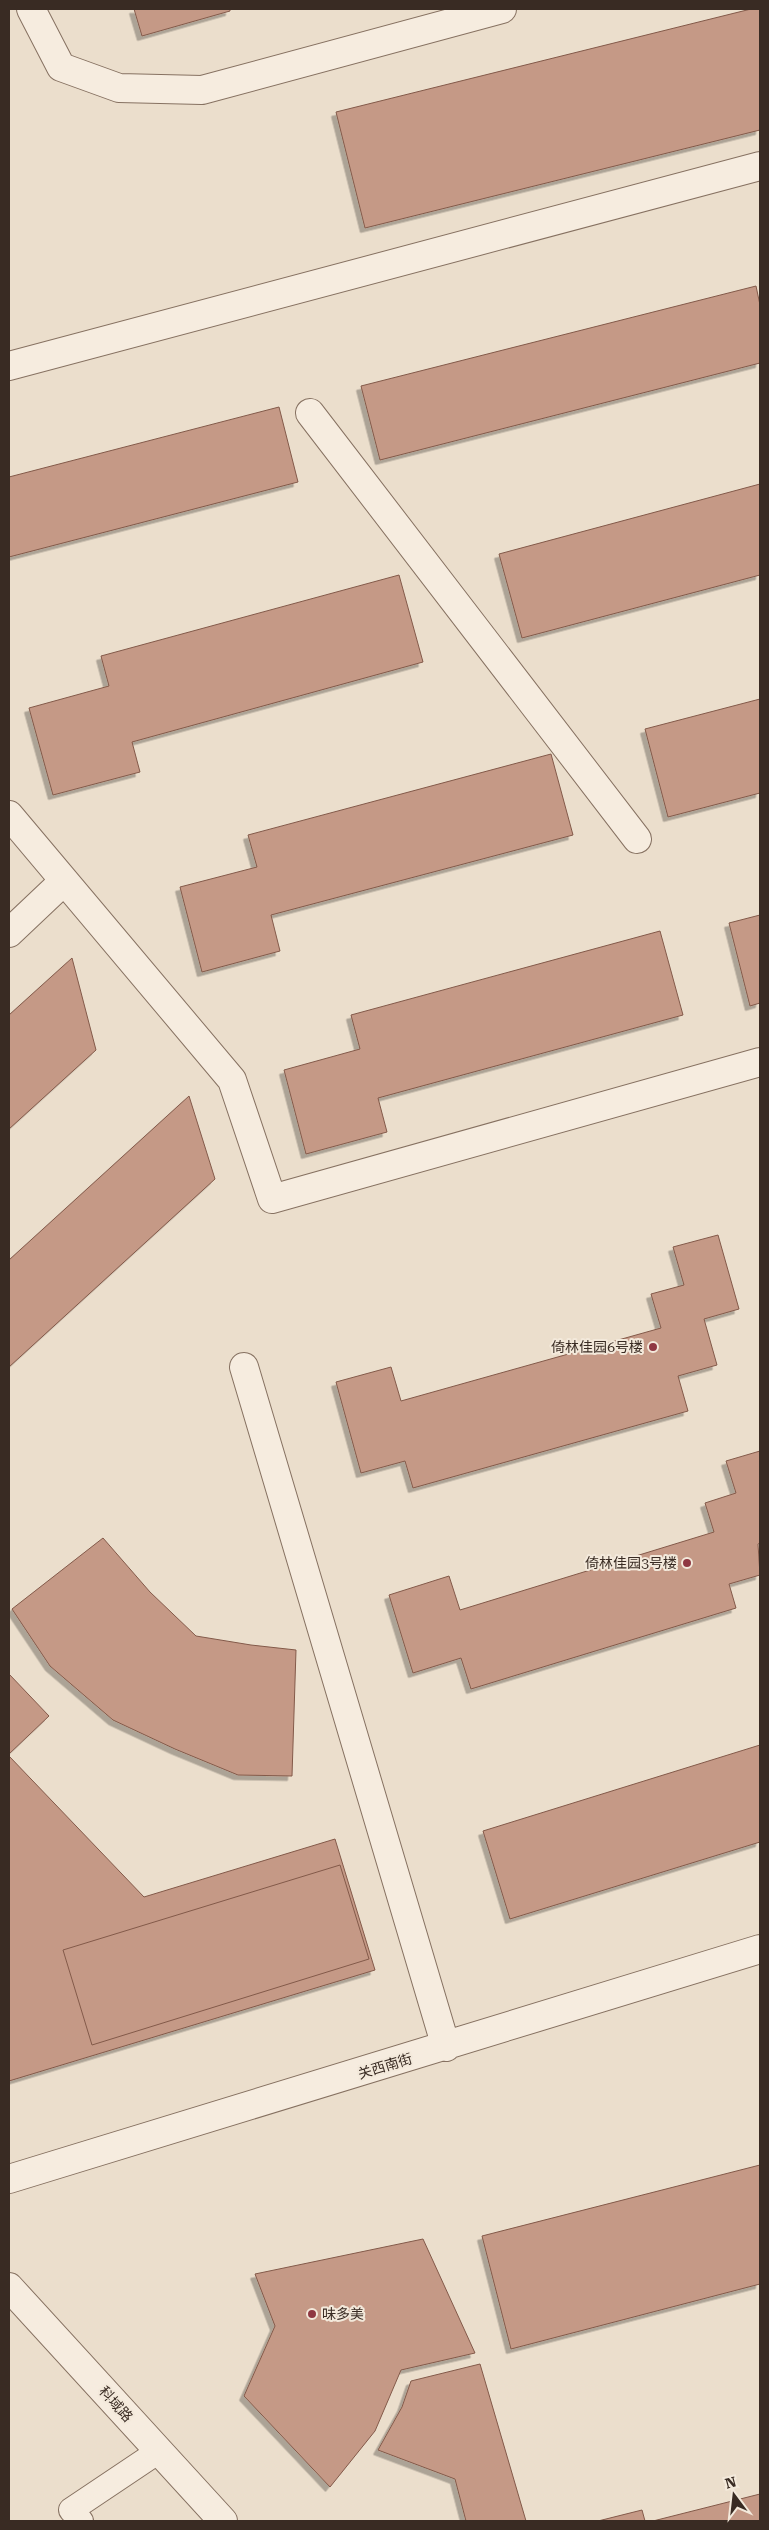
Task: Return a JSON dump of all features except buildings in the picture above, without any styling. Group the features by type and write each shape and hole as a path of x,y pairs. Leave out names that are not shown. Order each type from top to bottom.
{"street":[{"path":"31,9 61,67 119,88 202,90 502,9"},
{"path":"9,366 760,166"},
{"path":"310,413 636,840"},
{"path":"9,816 232,1080 272,1199 760,1062"},
{"path":"9,933 64,881"},
{"path":"244,1368 446,2047"},
{"name":"关西南街","path":"9,2179 446,2047 760,1949"},
{"name":"科域路","path":"9,2287 222,2521"}],"lane":[{"path":"80,2521 71,2510 159,2451"}],"place":[{"name":"倚林佳园6号楼","path":"653,1347"},
{"name":"倚林佳园3号楼","path":"687,1563"},
{"name":"味多美","path":"312,2314"}]}
